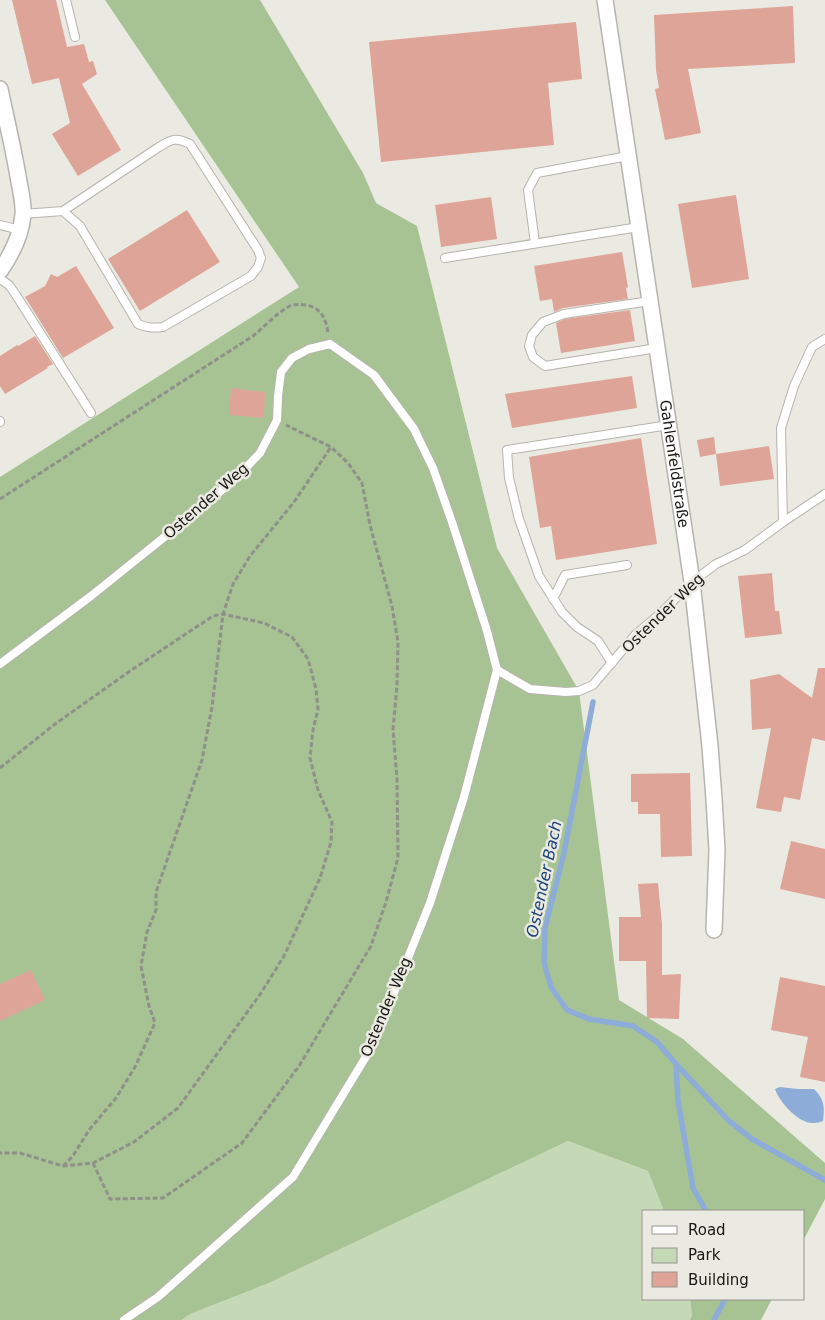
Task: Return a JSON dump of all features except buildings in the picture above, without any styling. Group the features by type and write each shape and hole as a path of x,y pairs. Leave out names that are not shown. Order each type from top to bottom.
{"street":[{"name":"Gahlenfeldstraße","path":"605,0 692,582 710,746 717,850 714,930"},
{"path":"0,89 4,126 21,194 23,214 20,230 11,256 0,271"}],"lane":[{"path":"66,0 75,37"},
{"path":"23,214 63,211 159,147 171,140 182,139 190,144 258,250 261,258 258,267 251,276 163,326 144,327 138,324 80,226 63,211"},
{"path":"535,243 528,190 537,173 628,156"},
{"path":"0,225 20,230"},
{"path":"446,258 639,227"},
{"path":"0,278 9,285 16,295 90,413"},
{"path":"650,301 564,314 543,322 532,335 529,346 533,357 545,366 657,348"},
{"path":"782,522 781,428 794,386 812,347 825,338"},
{"name":"Ostender Weg","path":"0,664 91,596 235,479 260,453 277,420 281,372 292,358 308,349 330,344 374,374 414,429 433,468 487,631 497,670 464,797 430,903 373,1045 293,1177 158,1296 124,1320"},
{"path":"612,663 598,641 577,627 562,612 539,576 519,519 509,478 506,450 669,426"},
{"name":"Ostender Weg","path":"497,670 530,689 566,692 579,691 594,685 636,634 661,613 692,582 716,564 745,550 782,522 825,494"},
{"path":"553,599 565,575 627,566"}],"path":[{"path":"0,499 252,336 288,307 296,304 311,306 318,310 327,323 330,344"},
{"path":"93,1163 110,1200 163,1198 242,1143 300,1066 371,946 398,858 397,779 393,730 398,685 398,642 392,606 370,525 362,483 348,463 331,448 277,420"},
{"path":"63,1166 73,1156 89,1130 116,1098 135,1067 155,1023 149,1006 141,966 148,932 156,910 156,892 202,760 212,707 223,614 233,584 250,556 294,502 331,448"},
{"path":"0,768 55,724 130,671 213,616 223,614 264,623 292,637 308,659 316,689 318,709 313,730 310,758 318,790 332,822 331,842 320,878 284,956 262,993 178,1108 134,1142 93,1163 63,1166 20,1153 0,1153"}],"green space":[{"path":"105,0 260,0 363,173 376,203 417,226 497,548 579,691 619,1000 683,1039 825,1163 825,1199 805,1237 805,1210 664,1210 648,1171 568,1141 271,1282 192,1313 181,1320 0,1320 0,477 299,287"},
{"path":"568,1141 648,1171 664,1210 642,1210 642,1300 690,1300 692,1315 690,1320 131,1320 271,1282"},
{"path":"690,1300 771,1300 761,1320 690,1320 692,1315"}],"water":[{"path":"780,1087 814,1089 823,1103 823,1121 808,1122 796,1116 777,1095 775,1089"}],"waterway":[{"name":"Ostender Bach","path":"593,702 564,853 545,928 544,963 551,987 567,1010 589,1019 633,1026 657,1042 729,1121 752,1139 825,1180"},
{"path":"676,1064 678,1101 693,1188 705,1210"},
{"path":"714,1320 724,1300"}]}
